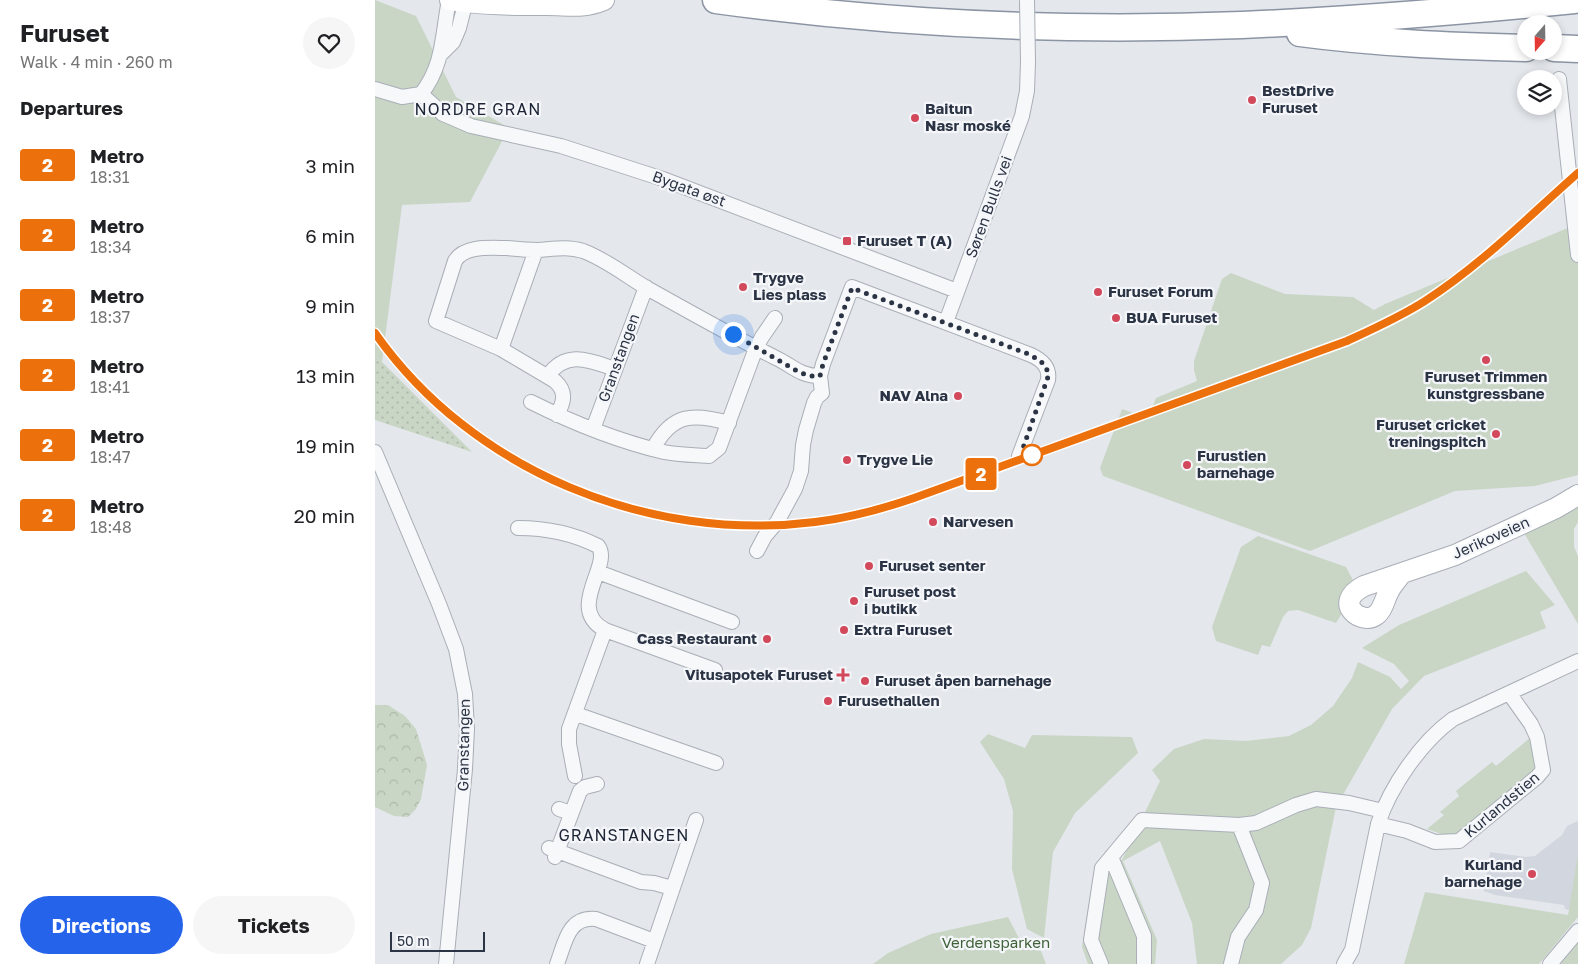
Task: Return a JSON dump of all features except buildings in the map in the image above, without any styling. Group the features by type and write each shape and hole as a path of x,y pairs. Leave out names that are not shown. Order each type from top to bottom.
{"highway":[{"path":"716,0 834,15 1044,26 1242,25 1488,9 1574,0"},
{"path":"1242,25 1345,38 1423,44 1517,48"},
{"path":"1563,48 1578,49"}],"street":[{"path":"375,89 402,97 421,94 431,81 442,53 453,42 459,28 458,1 499,6 551,5 571,8 596,4 604,0"},
{"name":"Søren Bulls vei","path":"946,322 1020,121 1027,91 1027,0"},
{"path":"1562,91 1572,129 1575,225 1578,255"},
{"name":"Bygata øst","path":"421,94 443,114 471,126 554,144 663,179 957,291"},
{"path":"557,415 563,404 561,386 548,376 501,349 436,321 455,261 463,252 500,248 536,250 563,248 582,251 593,255 646,287 809,376 820,376"},
{"path":"501,349 536,250"},
{"name":"Granstangen","path":"593,430 646,287"},
{"path":"757,551 765,536 777,522 795,489 801,471 806,430 814,403 822,393 820,376 825,357 852,288 946,322 1039,359 1049,371 1048,380 1019,456"},
{"path":"531,402 593,430 653,449 709,456 719,448 756,348 775,318"},
{"path":"548,376 553,368 572,359 580,358 615,369"},
{"path":"653,449 664,431 673,423 704,417 729,423"},
{"name":"Granstangen","path":"375,452 456,649 465,694 467,729 465,769 446,964"},
{"name":"Jerikoveien","path":"1401,574 1455,555 1556,508 1578,495"},
{"path":"518,528 535,528 562,532 598,546 602,558 589,596 592,618 596,626 715,670"},
{"path":"597,572 732,622"},
{"path":"575,776 569,744 569,729 605,630"},
{"path":"1344,964 1352,950 1380,818 1396,783 1439,729 1459,716 1578,661"},
{"name":"Kurlandstien","path":"1101,964 1091,940 1102,868 1142,820 1239,825 1256,823 1296,804 1316,799 1349,803 1407,831 1435,842 1459,841 1543,770 1537,737 1531,724 1509,693"},
{"path":"576,714 716,763"},
{"path":"597,784 585,787 579,791 565,811 554,852 640,885 654,883 672,888"},
{"path":"647,964 696,820"},
{"path":"1231,964 1238,937 1256,910 1261,882 1239,825"},
{"path":"1111,858 1144,936 1144,964"},
{"path":"557,964 570,930 578,921 586,918 595,918 654,941"},
{"path":"1550,964 1578,931"}],"shaded area":[{"name":"Kurland barnehage","path":"1578,821 1578,898 1568,910 1565,909 1564,905 1495,895 1484,891 1490,852 1526,857 1535,856 1562,835 1567,826"}],"green space":[{"path":"375,0 416,16 456,97 509,128 470,202 402,205 382,362 375,356"},
{"path":"1575,225 1578,255 1578,475 1535,486 1455,491 1310,551 1103,476 1100,468 1122,409 1148,418 1156,398 1197,381 1194,361 1222,279 1231,273 1285,294 1353,297 1374,310"},
{"path":"375,356 382,362 472,452 375,420"},
{"path":"1578,502 1578,522 1574,529 1574,547 1578,556 1578,624 1524,533"},
{"path":"1258,536 1346,567 1354,582 1344,610 1336,623 1298,610 1288,611 1283,617 1270,647 1262,645 1258,655 1216,641 1212,627 1241,547"},
{"path":"1526,571 1555,605 1540,612 1546,628 1424,676 1392,709 1336,807 1311,928 1302,945 1281,964 1197,964 1192,923 1160,841 1123,861 1157,940 1155,964 1088,964 1082,947 1095,866 1122,860 1160,781 1152,770 1174,749 1204,739 1246,741 1289,736 1311,725 1333,706 1352,678 1358,662 1390,677 1401,689 1409,681 1394,664 1362,648 1399,625"},
{"path":"375,705 388,705 405,716 416,729 427,765 421,799 416,809 408,817 394,816 375,807"},
{"path":"988,734 1025,748 1032,735 1132,737 1138,753 1075,813 1053,852 1044,938 1027,929 1012,869 1013,811 1004,779 980,742"},
{"path":"1531,737 1536,762 1532,774 1458,835 1447,836 1427,829 1444,815 1440,812 1459,796 1456,791 1492,762 1496,766"},
{"path":"1578,854 1578,917 1539,964 1404,964 1425,892 1568,915"},
{"name":"Verdensparken","path":"1008,917 1024,948 1041,951 1046,964 873,964 888,953 931,934"},
{"path":"1578,942 1578,964 1560,964"}],"metro line":[{"name":"2","path":"375,333 420,386 468,428 494,447 533,470 579,492 637,511 689,521 742,526 816,522 878,510 914,498 1347,341 1401,315 1452,282 1480,261 1578,173"}],"place":[{"name":"BestDrive Furuset","path":"1252,100"},
{"name":"Baitun Nasr moské","path":"915,118"},
{"name":"Furuset T (A)","path":"847,241"},
{"name":"Trygve Lies plass","path":"743,287"},
{"name":"Furuset Forum","path":"1098,292"},
{"name":"BUA Furuset","path":"1116,318"},
{"name":"Furuset Trimmen kunstgressbane","path":"1486,360"},
{"name":"NAV Alna","path":"958,396"},
{"name":"Furuset cricket treningspitch","path":"1496,434"},
{"name":"Trygve Lie","path":"847,460"},
{"name":"Furustien barnehage","path":"1187,465"},
{"name":"Narvesen","path":"933,522"},
{"name":"Furuset senter","path":"869,566"},
{"name":"Furuset post i butikk","path":"854,601"},
{"name":"Extra Furuset","path":"844,630"},
{"name":"Cass Restaurant","path":"767,639"},
{"name":"Vitusapotek Furuset","path":"843,675"},
{"name":"Furuset åpen barnehage","path":"865,681"},
{"name":"Furusethallen","path":"828,701"},
{"name":"Kurland barnehage","path":"1532,874"}],"district":[{"name":"NORDRE GRAN","path":"478,109"},
{"name":"GRANSTANGEN","path":"624,835"}],"route":[{"path":"733,334 790,365 799,372 809,376 820,376 852,288 1031,355 1039,359 1049,371 1048,380 1023,448 1032,455"}]}
